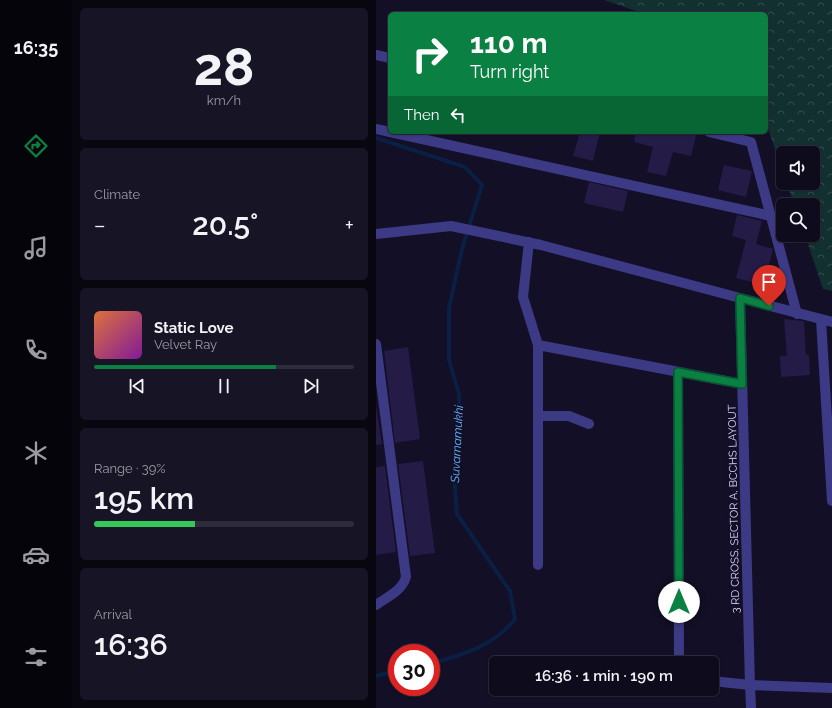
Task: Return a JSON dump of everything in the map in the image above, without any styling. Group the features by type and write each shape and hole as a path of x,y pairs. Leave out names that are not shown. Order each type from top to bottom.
{"street":[{"path":"376,55 388,58"},
{"path":"376,129 388,132"},
{"path":"399,134 771,216"},
{"path":"725,134 750,137 798,314"},
{"path":"376,234 455,227 529,242 832,322"},
{"path":"529,242 523,297 538,345 538,565"},
{"name":"3 RD CROSS, SECTOR A, BCCHS LAYOUT","path":"740,298 751,708"},
{"path":"821,320 832,501"},
{"path":"376,344 406,577 404,584 398,590 376,604"},
{"path":"538,345 742,384"},
{"path":"678,372 679,656"},
{"path":"538,416 569,416 589,424"},
{"path":"719,682 750,685 832,688"}],"green space":[{"path":"604,0 832,0 832,291 823,289 807,242 820,242 820,198 792,198 789,190 820,190 820,146 776,146 776,152 768,129 768,12 639,12"}],"building":[{"path":"579,134 600,134 593,161 573,156"},
{"path":"636,134 696,134 691,156 673,152 666,176 647,172 653,147 634,142"},
{"path":"724,165 752,171 746,197 718,190"},
{"path":"589,182 628,191 623,212 584,203"},
{"path":"737,215 762,221 756,244 773,249 764,285 736,278 746,240 732,236"},
{"path":"784,319 804,321 806,355 809,355 810,375 781,377 780,356 787,356"},
{"path":"408,347 420,439 395,443 384,351"},
{"path":"376,405 382,444 376,445"},
{"path":"423,461 435,553 410,556 398,464"},
{"path":"385,466 396,552 376,555 376,467"}],"waterway":[{"name":"Suvarnamukhi","path":"376,138 465,167 482,185 462,249 449,308 449,360 459,394 460,435 455,468 455,488 457,514 510,591 515,619 507,628 488,643 465,653 440,661"},
{"name":"Suvarnamukhi","path":"376,676 388,673"}],"route":[{"path":"679,602 678,372 742,384 740,298 769,306"}]}
